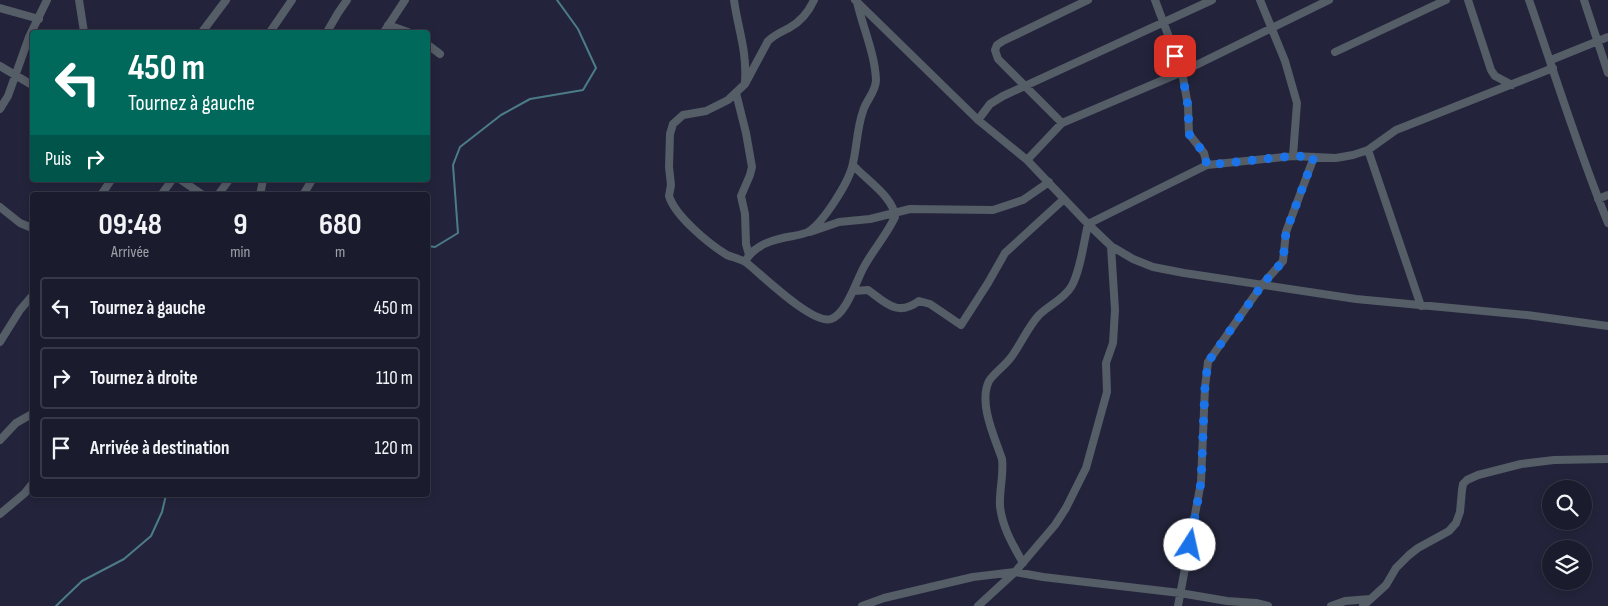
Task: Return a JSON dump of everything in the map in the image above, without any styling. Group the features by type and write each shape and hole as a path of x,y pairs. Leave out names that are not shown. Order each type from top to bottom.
{"street":[{"path":"33,30 47,0"},
{"path":"79,0 84,30"},
{"path":"204,30 226,0"},
{"path":"271,30 292,0"},
{"path":"328,30 347,0"},
{"path":"386,29 405,0"},
{"path":"734,0 745,51 745,84"},
{"path":"814,0 795,24 768,41 745,84 736,94 706,112 683,115 673,124 670,134 669,167 671,185 669,196 671,202 688,223 724,253 747,259 783,295 817,318 829,320 837,316 854,292 864,266 892,223 895,213 879,188 863,176 853,165"},
{"path":"1062,123 998,59 995,50 997,45 1088,0"},
{"path":"1155,0 1182,72 1188,106 1189,134 1204,153 1207,165"},
{"path":"978,120 995,100 1211,0"},
{"path":"1260,0 1285,60 1297,103 1293,156"},
{"path":"1027,160 1062,123 1182,72 1329,0"},
{"path":"1335,52 1446,0"},
{"path":"1468,0 1491,70 1495,76 1512,85"},
{"path":"1528,0 1552,64 1585,167 1608,223"},
{"path":"1584,0 1608,73"},
{"path":"856,1 978,120 1027,160 1111,246 1133,260 1153,267 1356,299 1527,315 1608,326"},
{"path":"808,232 832,205 847,180 853,165 856,137 862,114 873,92 876,81 874,62 856,1"},
{"path":"0,8 39,19"},
{"path":"0,109 8,96 30,35"},
{"path":"1088,224 1207,165 1293,156 1344,157 1368,150 1396,130 1512,85 1608,37"},
{"path":"430,46 440,54"},
{"path":"0,66 30,84"},
{"path":"736,94 752,167 741,196 745,214 747,259"},
{"path":"1368,150 1421,306"},
{"path":"1178,606 1201,482 1206,368 1208,362 1262,285 1283,261 1286,232 1314,157"},
{"path":"185,182 199,192"},
{"path":"747,259 772,240 848,220 870,218 919,208 994,210 1023,200 1049,182"},
{"path":"1598,199 1608,195"},
{"path":"854,292 868,290 894,308 910,308 919,302 929,304 960,325 988,283 1004,253 1064,199"},
{"path":"0,207 20,223 30,227"},
{"path":"1023,563 1010,538 1002,516 1000,505 1003,466 987,417 988,386 992,378 1010,359 1030,325 1048,306 1065,295 1071,288 1075,279 1088,224"},
{"path":"978,606 1015,572 1055,525 1086,468 1107,392 1106,363 1113,343 1115,310 1111,246"},
{"path":"0,342 20,310 30,298"},
{"path":"0,440 16,423 30,415"},
{"path":"1363,606 1386,585 1396,568 1409,555 1450,531 1456,524 1460,512 1463,484 1468,480 1478,475 1521,464 1554,460 1607,461"},
{"path":"0,514 30,487"},
{"path":"862,606 884,598 973,577 1015,572 1268,606"},
{"path":"1331,606 1345,601 1370,599"}],"waterway":[{"path":"430,246 435,247 458,233 453,165 460,147 501,115 530,99 583,90 596,68 578,29 557,0"},
{"path":"56,606 82,581 124,559 151,536 162,512 166,497"}],"route":[{"path":"1175,56 1182,72 1188,106 1189,134 1204,153 1207,165 1293,156 1314,157 1286,232 1283,261 1262,285 1208,362 1206,368 1201,482 1190,545"}]}
